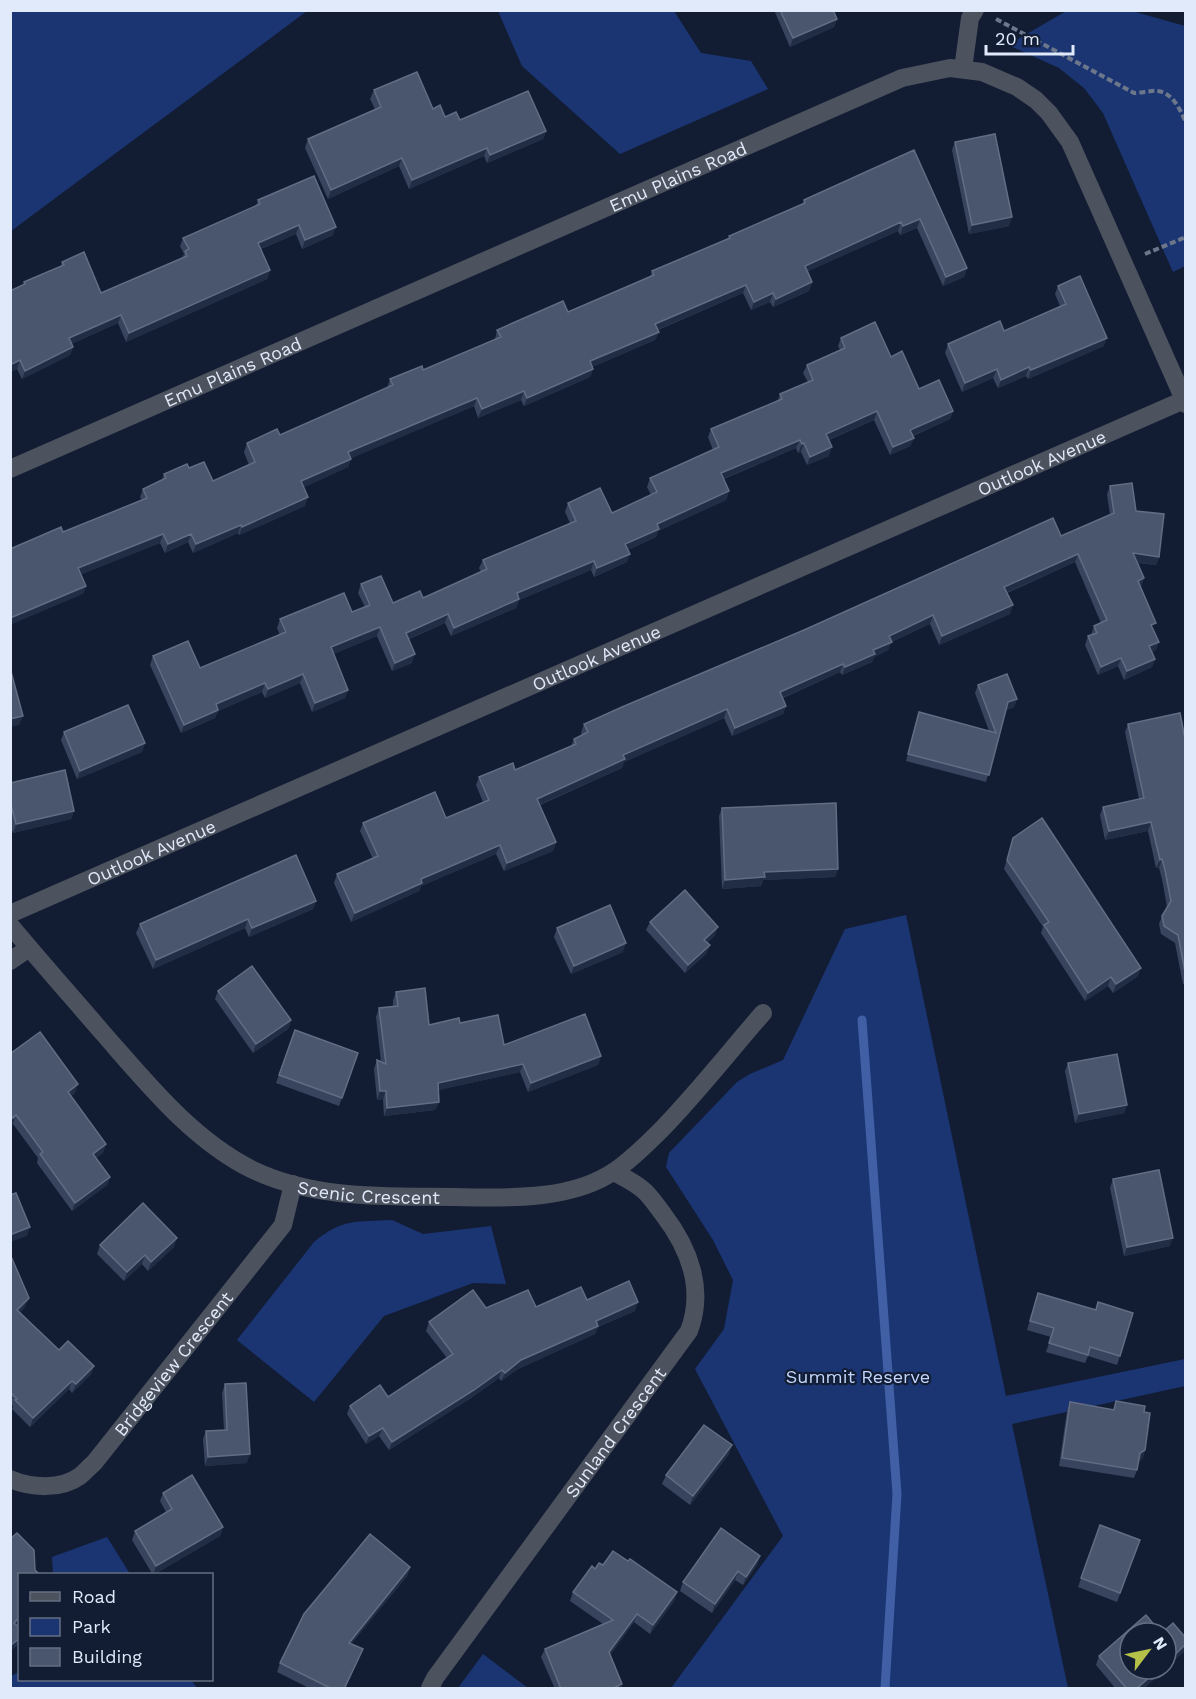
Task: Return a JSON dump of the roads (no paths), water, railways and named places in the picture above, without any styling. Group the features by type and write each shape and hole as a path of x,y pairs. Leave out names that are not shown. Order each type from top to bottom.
{"street":[{"path":"963,69 970,18 975,10"},
{"name":"Emu Plains Road","path":"10,470 902,78 938,70 963,69 982,72 1017,87 1049,113 1070,142 1185,402"},
{"name":"Outlook Avenue","path":"10,914 1185,402"},
{"name":"Scenic Crescent","path":"10,925 141,1077 198,1134 254,1171 292,1184 357,1196 509,1198 573,1189 614,1172 640,1150 684,1106 763,1013"},
{"path":"10,962 29,948"},
{"name":"Sunland Crescent","path":"430,1689 442,1668 689,1331 695,1315 695,1283 691,1264 680,1239 642,1188 614,1172"},
{"name":"Bridgeview Crescent","path":"10,1479 39,1486 58,1484 75,1479 94,1462 283,1225 292,1184"}],"waterway":[{"path":"862,1020 897,1494 885,1688"}],"park label":[{"name":"Summit Reserve","path":"858,1376"}]}
